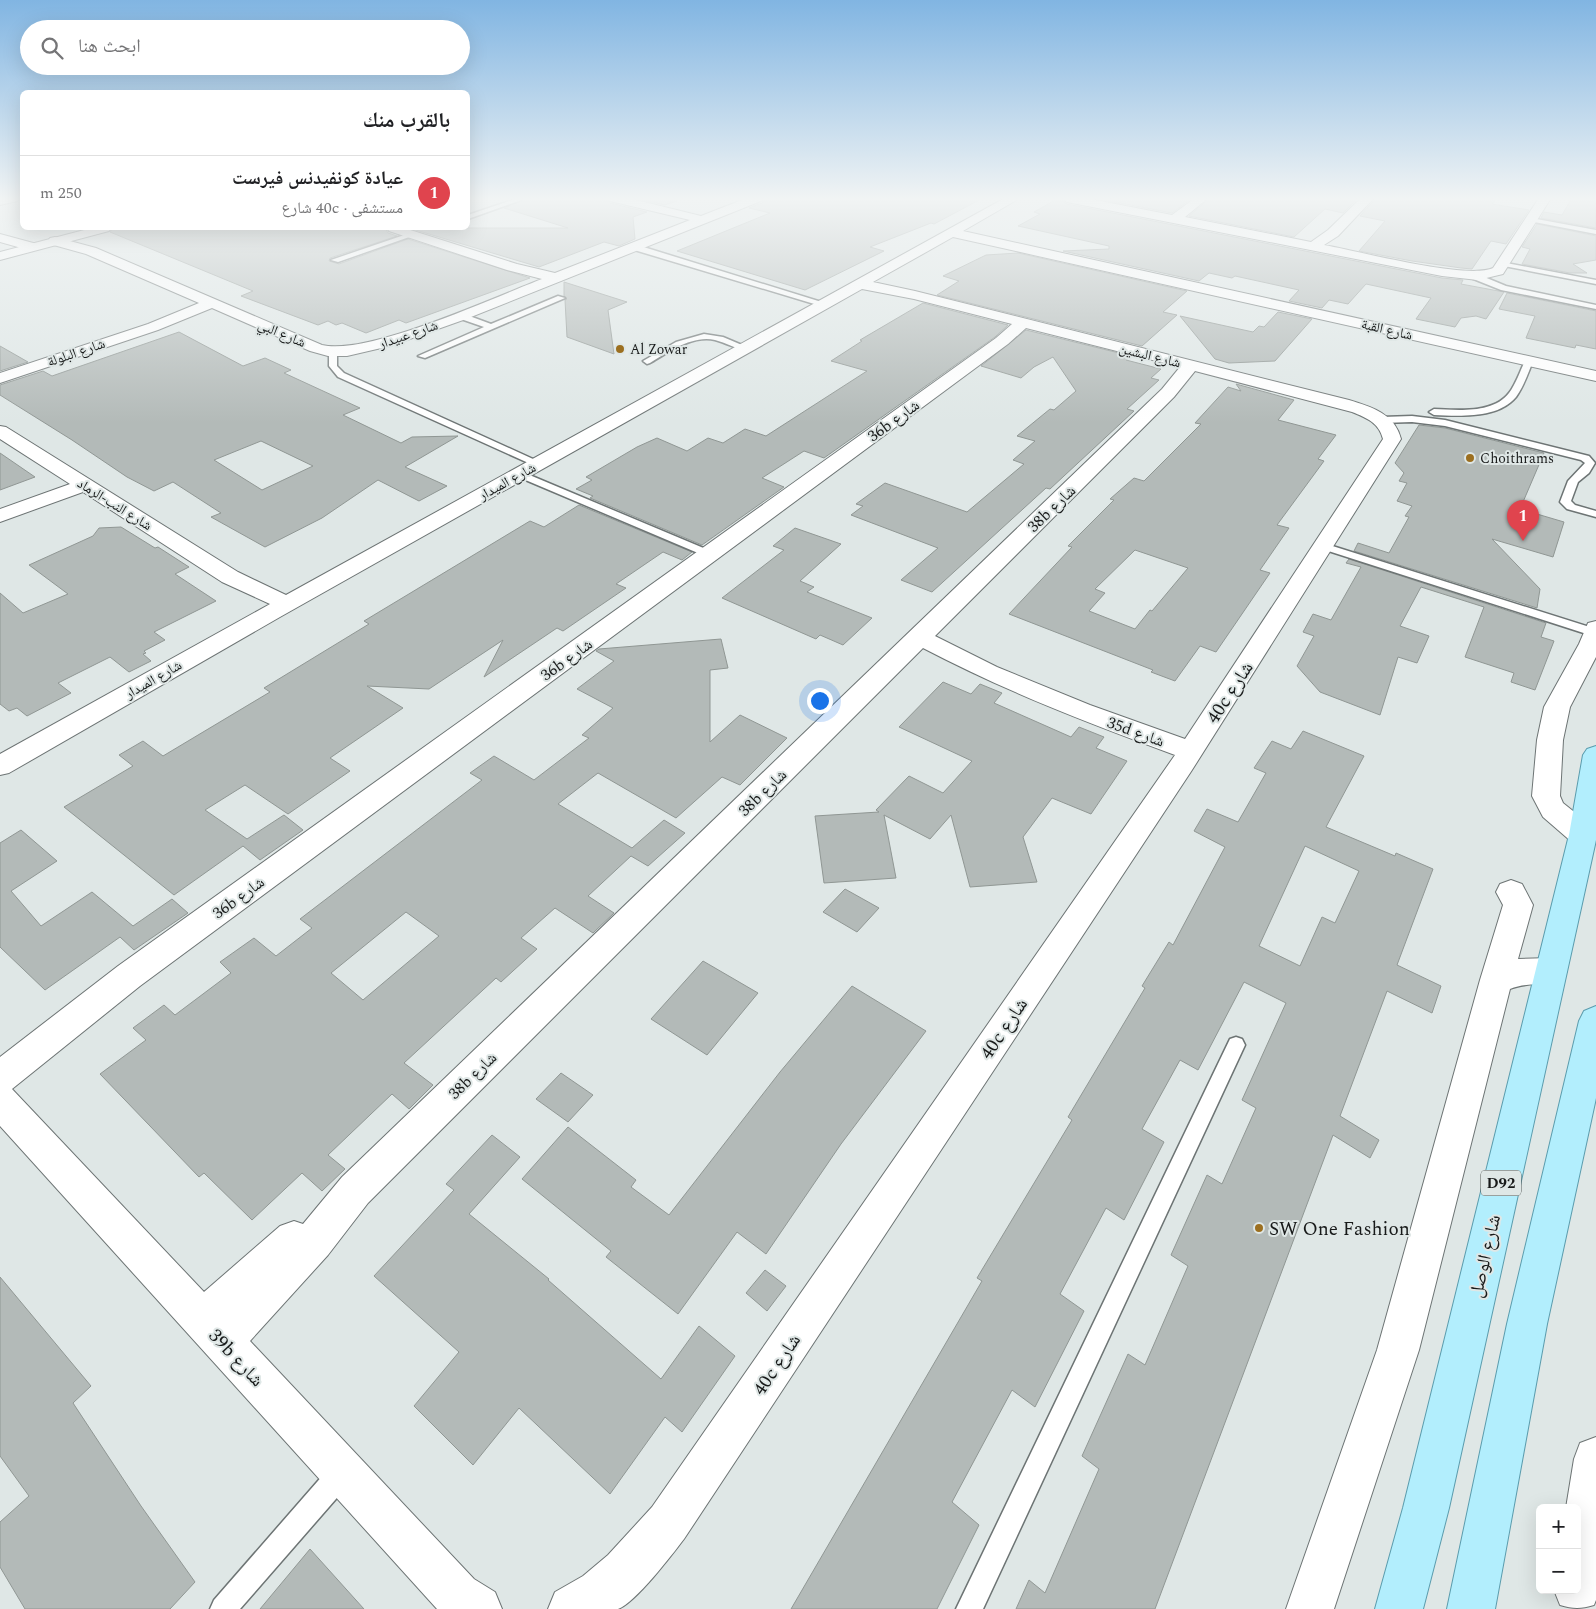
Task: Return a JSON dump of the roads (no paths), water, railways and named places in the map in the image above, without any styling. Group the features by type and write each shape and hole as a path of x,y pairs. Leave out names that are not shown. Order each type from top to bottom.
{"main road":[{"name":"شارع الوصل","path":"1399,1609 1426,1508 1583,835 1596,755"},
{"path":"1471,1609 1527,1324 1596,1021"}],"street":[{"name":"شارع البي","path":"143,273 316,348 337,351"},
{"path":"531,273 552,280"},
{"name":"شارع عبيدار","path":"337,351 372,347 461,316 569,273"},
{"name":"شارع الميدار","path":"0,766 279,608 880,273"},
{"name":"شارع القبة","path":"1137,273 1596,376"},
{"path":"1451,273 1474,276 1492,273"},
{"name":"شارع البشين","path":"864,282 1343,404 1372,414 1382,420"},
{"name":"شارع البلولة","path":"0,378 217,305"},
{"name":"36b شارع","path":"0,1078 129,976 1002,341 1029,324"},
{"name":"38b شارع","path":"212,1330 314,1241 355,1190 1168,393 1182,386 1197,367"},
{"name":"40c شارع","path":"572,1609 618,1579 644,1553 668,1523 1187,757 1392,439 1388,427 1382,420"},
{"name":"شارع النب-الرماد","path":"0,431 230,577 241,590 279,608"},
{"path":"0,516 81,482"},
{"path":"1583,835 1554,810 1546,796 1550,740 1557,707 1584,658 1595,630"},
{"name":"35d شارع","path":"914,643 1081,711 1104,725 1187,757"},
{"path":"1310,1609 1398,1350 1496,980 1518,905 1516,898 1511,892"},
{"path":"1496,980 1515,973 1551,971"},
{"name":"36b شارع","path":"0,1057 92,996 129,976"},
{"name":"39b شارع","path":"0,1101 457,1596 478,1609"},
{"path":"1581,1562 1596,1459"},
{"path":"1574,1609 1576,1594"}],"lane":[{"path":"721,273 824,304"},
{"path":"1540,273 1596,282"},
{"path":"1474,276 1504,288 1596,307"},
{"path":"422,356 561,298"},
{"path":"461,316 491,327"},
{"path":"647,360 701,336 715,338 745,348"},
{"path":"337,351 333,356 333,366 341,375 539,464"},
{"path":"1434,412 1484,410 1505,402 1512,396 1529,361"},
{"path":"1382,420 1434,421 1579,456 1590,463 1585,474 1574,480 1565,502 1571,507 1596,514"},
{"path":"520,474 709,554"},
{"path":"1585,474 1596,477"},
{"path":"1323,546 1595,630"},
{"path":"969,1609 1236,1046"},
{"path":"223,1609 343,1471"}],"place":[{"name":"Al Zowar","path":"620,349"},
{"name":"Choithrams","path":"1470,458"},
{"name":"عيادة كونفيدنس فيرست","path":"1523,541"},
{"name":"SW One Fashion","path":"1259,1228"}]}
